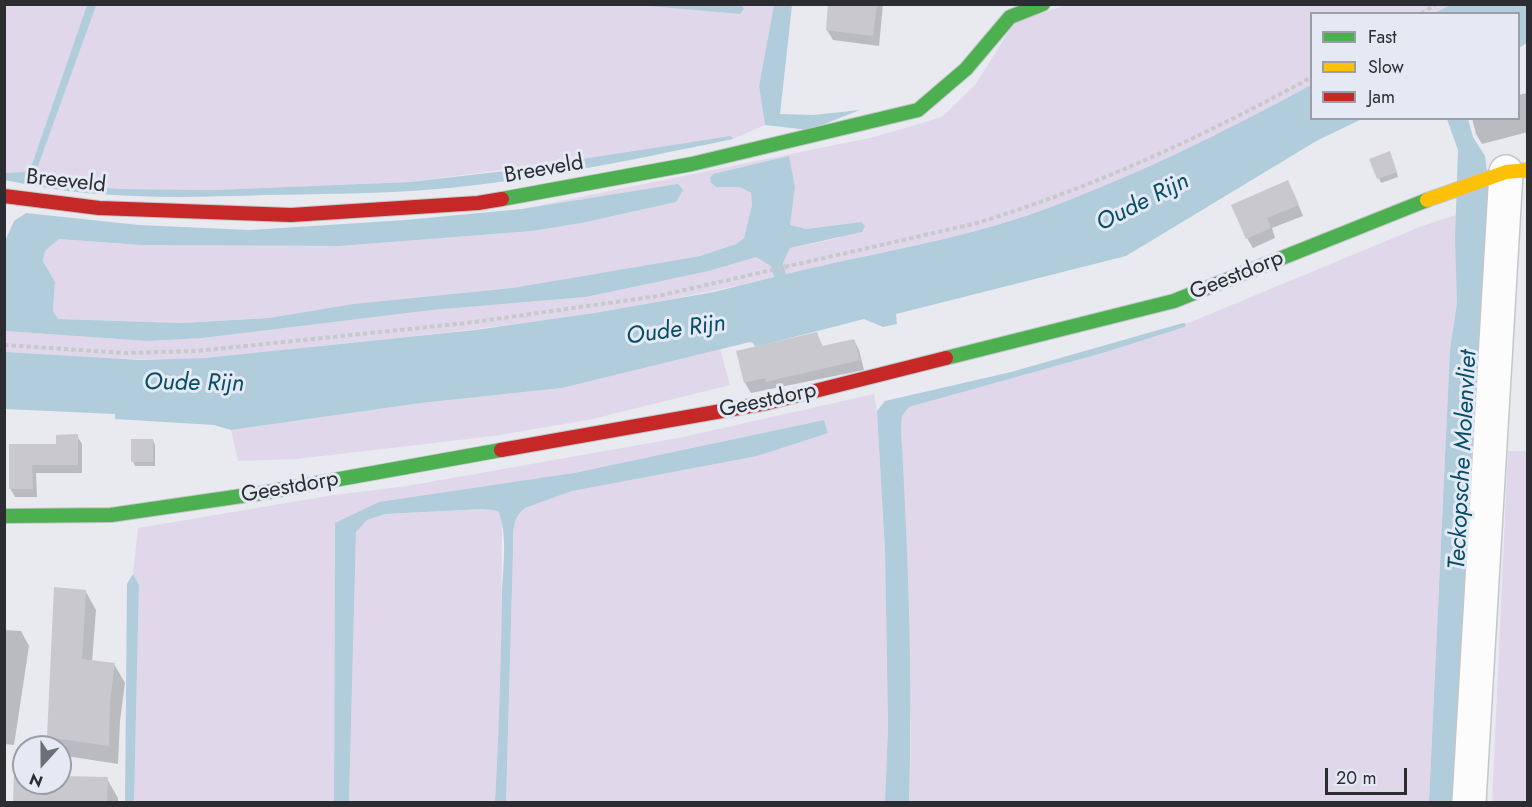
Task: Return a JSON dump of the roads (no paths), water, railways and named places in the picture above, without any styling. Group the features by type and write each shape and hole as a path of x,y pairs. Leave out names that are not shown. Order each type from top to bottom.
{"main road":[{"name":"Breeveld","path":"4,196 99,208 291,215 478,203 692,164 918,110 966,69 1010,17 1043,4"},
{"name":"Geestdorp","path":"4,516 111,515 262,493 767,403 1174,301 1437,196 1509,173"}],"street":[{"name":"Geestdorp","path":"1469,802 1509,173"}],"water":[{"path":"741,4 744,9 740,14 638,5"},
{"path":"87,5 98,5 37,169 45,183 120,189 214,190 410,182 505,171 731,136 733,139 533,177 411,191 200,197 135,196 70,191 5,180 5,173 24,172 32,164"},
{"path":"774,5 792,5 780,114 813,115 860,110 809,130 765,125 759,86"},
{"path":"1450,5 1527,5 1527,43 1520,47 1520,12 1437,12"},
{"name":"Oude Rijn","path":"1310,86 1310,120 1360,120 1318,140 1126,256 896,314 897,324 883,327 864,319 755,347 750,342 562,388 421,403 231,430 214,425 115,419 115,414 5,409 5,352 141,360 205,358 475,330 594,313 714,292 774,277 771,266 756,257 709,271 586,297 432,310 203,338 147,341 5,331 5,241 14,221 26,213 139,225 250,230 406,220 522,209 678,184 683,190 676,202 582,223 532,231 340,246 141,245 59,239 45,251 43,261 55,282 53,311 58,319 183,323 269,318 353,304 512,288 700,256 736,244 744,238 752,205 751,193 740,187 716,187 711,183 710,178 713,174 789,156 795,187 790,225 806,229 861,222 865,226 862,232 790,248 783,263 786,274 948,238 1012,221 1112,183 1246,120"},
{"name":"Teckopsche Molenvliet","path":"1447,120 1468,120 1473,137 1485,156 1493,213 1461,802 1429,802 1450,349 1457,303 1455,239 1458,150"},
{"path":"1186,324 1185,327 1106,352 909,407 902,416 910,662 909,802 885,802 888,727 885,551 877,411 885,401 1011,372"},
{"path":"824,420 828,433 757,456 572,491 525,508 520,512 513,534 506,802 495,802 504,551 503,529 498,511 483,509 385,514 367,520 356,532 349,802 334,802 335,523 379,502 574,473"},
{"path":"133,574 139,585 134,802 125,802 127,584"}]}
